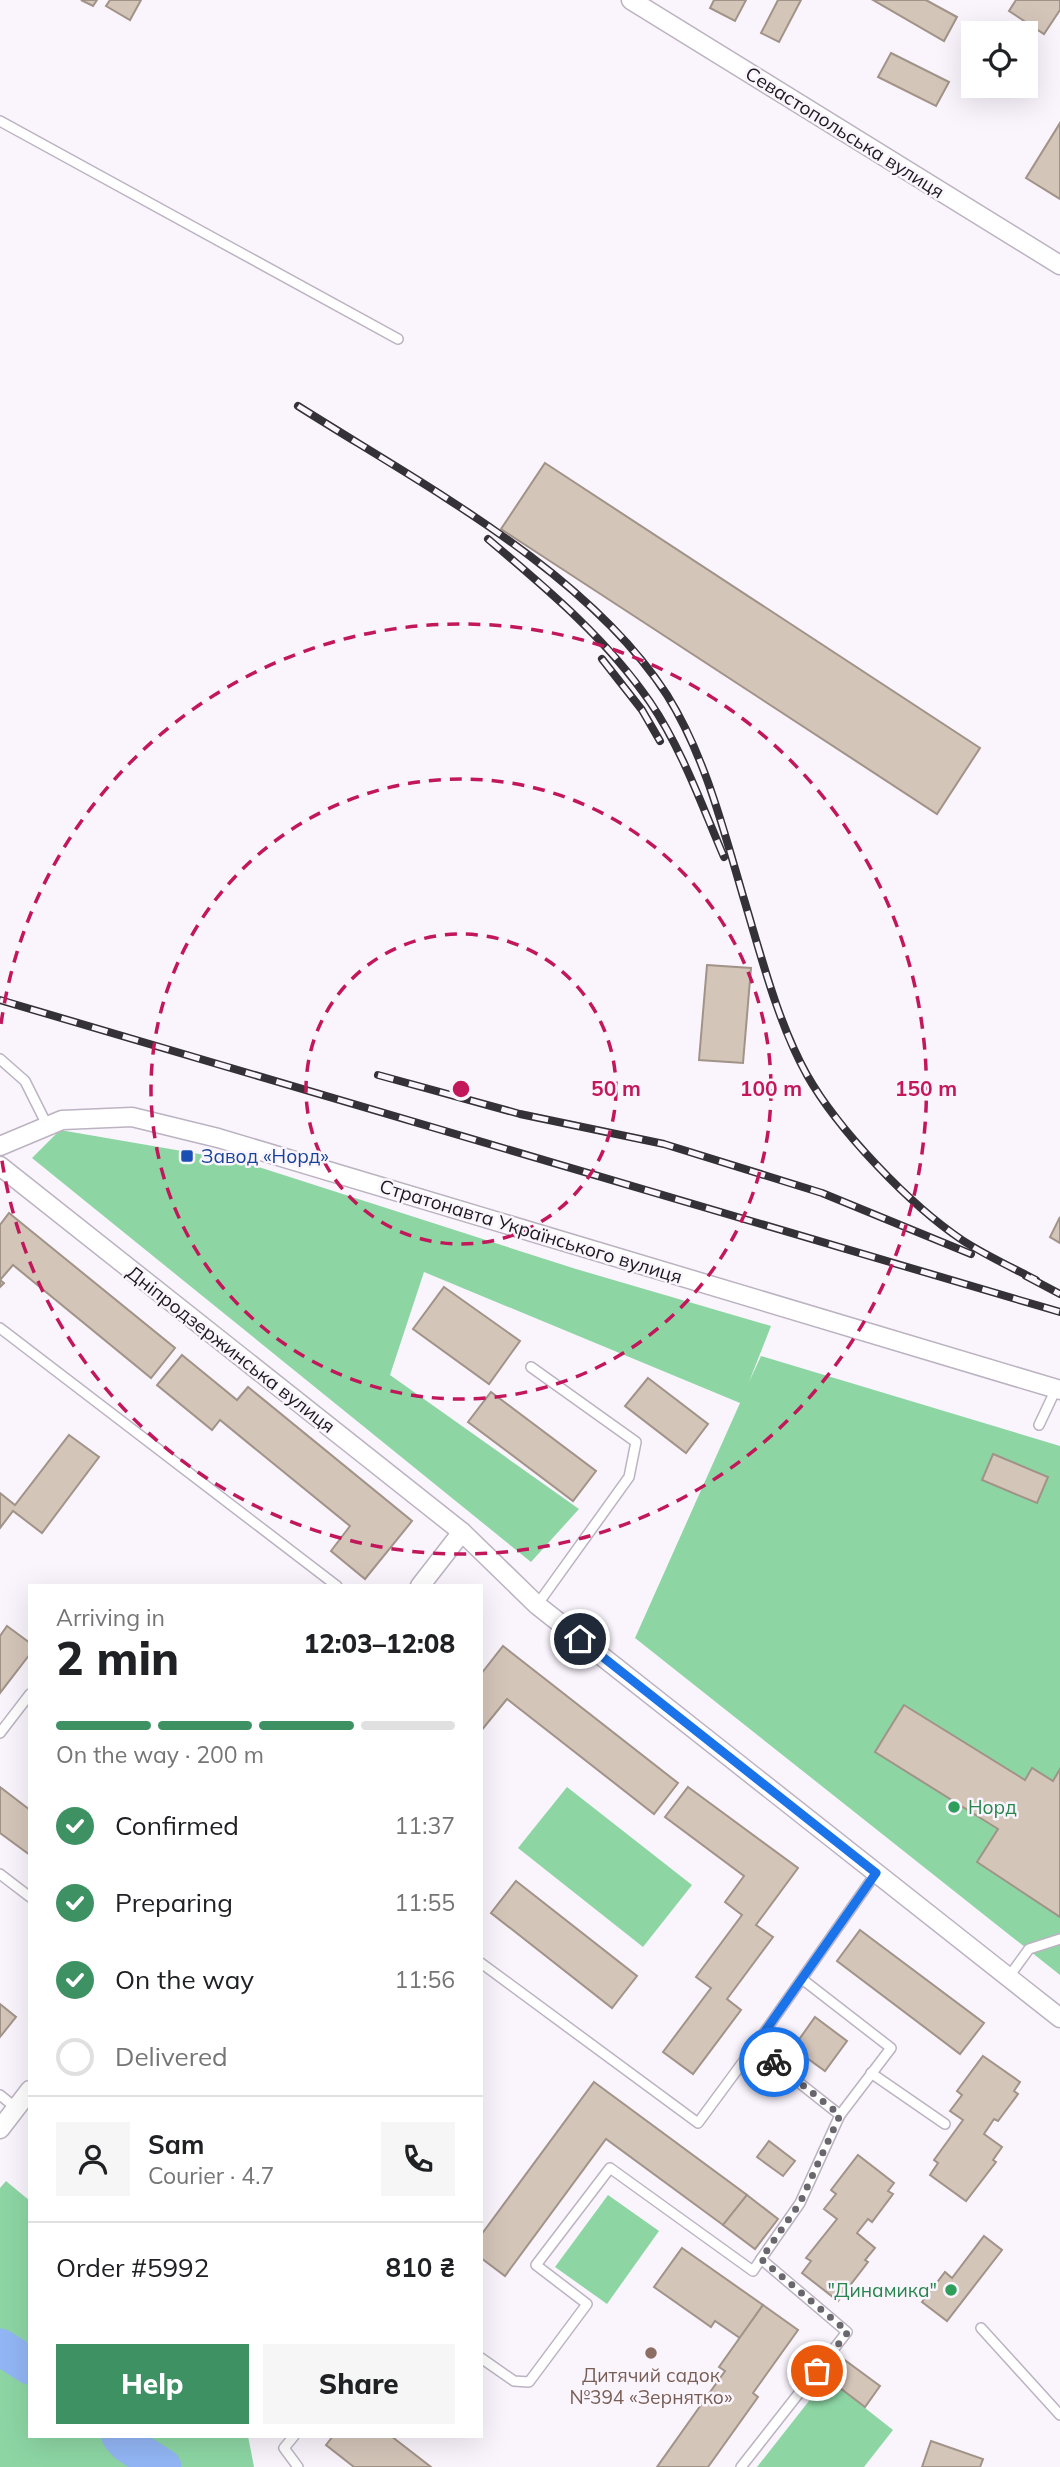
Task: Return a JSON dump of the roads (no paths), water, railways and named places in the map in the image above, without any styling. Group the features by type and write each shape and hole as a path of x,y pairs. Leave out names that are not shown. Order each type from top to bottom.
{"street":[{"name":"Севастопольська вулиця","path":"631,0 1060,265"},
{"name":"Стратонавта Українського вулиця","path":"0,1146 62,1120 132,1117 218,1138 1058,1389"},
{"name":"Дніпродзержинська вулиця","path":"0,1166 462,1532 537,1605 1060,2018"},
{"path":"422,1584 462,1532"},
{"path":"0,2129 28,2093"}],"lane":[{"path":"0,121 398,339"},
{"path":"0,1059 25,1081 48,1127"},
{"path":"0,1328 334,1584"},
{"path":"531,1367 636,1442 629,1478 537,1605"},
{"path":"1039,1425 1058,1389"},
{"path":"0,1733 28,1697"},
{"path":"483,1964 698,2123 876,1873"},
{"path":"0,1874 28,1895"},
{"path":"1008,1978 1029,1949 1060,1939"},
{"path":"483,2359 514,2381 529,2382 587,2304 536,2265 610,2168 752,2271 800,2203 840,2115 891,2048 802,1979"},
{"path":"754,2047 840,2115"},
{"path":"871,2073 945,2124"},
{"path":"0,2095 16,2108"},
{"path":"741,2467 848,2332 761,2259"},
{"path":"981,2328 1060,2415"},
{"path":"292,2438 284,2448 298,2467"}],"waterway":[{"path":"0,2347 28,2365"},
{"path":"122,2438 163,2467"}],"railway":[{"path":"298,406 499,533 593,608 633,650 667,695 692,743 720,819 778,1010 796,1054 820,1096 856,1142 920,1207 962,1240 1036,1280"},
{"path":"488,539 575,615 633,679 672,739 724,857"},
{"path":"602,659 642,710 660,741"},
{"path":"0,1000 1060,1312"},
{"path":"378,1075 520,1114 664,1144 822,1193 971,1254"},
{"path":"1026,1276 1060,1294"}],"place":[{"name":"Завод «Норд»","path":"187,1156"},
{"name":"Норд","path":"954,1807"},
{"name":"\"Динамика\"","path":"951,2290"},
{"name":"Дитячий садок №394 «Зернятко»","path":"651,2353"}]}
